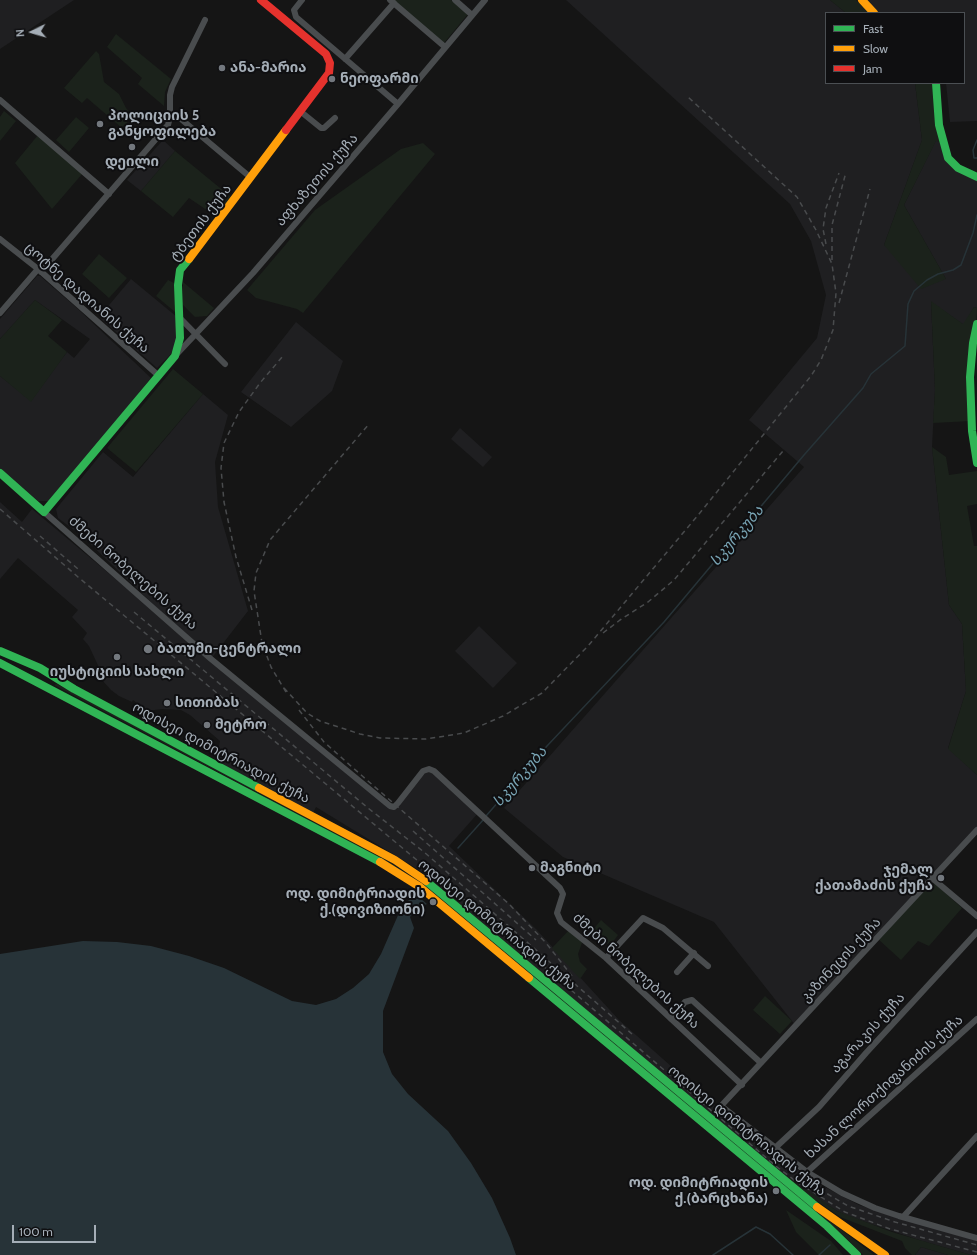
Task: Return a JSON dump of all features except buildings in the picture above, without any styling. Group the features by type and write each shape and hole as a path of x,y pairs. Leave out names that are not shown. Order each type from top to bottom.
{"main road":[{"path":"261,0 310,41"},
{"path":"862,0 873,12"},
{"name":"ტბეთის ქუჩა","path":"44,512 175,356 180,338 178,279 180,270 329,73 330,63 326,54 310,41"},
{"path":"936,84 942,143 948,158 958,168 977,177"},
{"path":"977,324 972,343 970,377 972,431 977,463"},
{"name":"ძმები ნობელების ქუჩა","path":"0,473 44,512"},
{"path":"0,651 34,666"},
{"path":"0,663 26,677 28,670 34,666"},
{"name":"ოდისეი დიმიტრიადის ქუჩა","path":"34,666 173,743 395,860 421,877 808,1199 885,1255"},
{"path":"44,685 50,681 52,676"},
{"name":"ოდისეი დიმიტრიადის ქუჩა","path":"26,677 44,685 380,862 420,887 827,1226 857,1255"}],"street":[{"path":"302,0 294,13 398,104"},
{"path":"455,0 472,15"},
{"name":"აფხაზეთის ქუჩა","path":"175,356 253,273 485,0"},
{"path":"345,59 392,2 445,47"},
{"path":"0,313 109,194 168,125 172,87 205,20"},
{"path":"310,41 316,33"},
{"path":"0,100 109,194"},
{"path":"300,111 321,128 324,128 335,118"},
{"path":"170,117 181,119 250,177"},
{"name":"ცოტნე დადიანის ქუჩა","path":"0,239 39,271 159,376"},
{"path":"179,317 225,364"},
{"name":"ძმები ნობელების ქუჩა","path":"44,512 223,669 390,806 394,808 423,771 429,769 434,770 560,888 563,894 558,909 559,919 606,958 742,1085"},
{"name":"კაზინეცის ქუჩა","path":"775,1148 721,1106 977,830"},
{"path":"932,878 977,916"},
{"path":"606,958 643,918 663,928 708,966"},
{"name":"აგარაკის ქუჩა","path":"775,1148 819,1108 977,932"},
{"path":"677,972 694,953"},
{"path":"671,1019 685,1002 692,1000 761,1063"},
{"name":"ხასან ლორთქიფანიძის ქუჩა","path":"807,1172 977,1019"},
{"path":"903,1217 977,1136"},
{"path":"775,1148 807,1172 847,1196 903,1217 977,1238"}],"shaded area":[{"path":"0,0 74,0 0,49"},
{"path":"392,0 451,0 468,14 444,43"},
{"path":"566,0 830,0 845,12 825,12 825,84 915,84 922,140 884,245 946,279 904,205 936,140 942,143 948,158 977,177 977,308 974,307 964,325 931,302 935,390 932,447 949,605 962,624 966,691 948,748 977,775 977,830 796,1026 714,922 563,857 504,808 804,467 749,420 817,338 826,295 811,241 790,204"},
{"path":"830,0 856,0 868,12 845,12"},
{"path":"867,0 977,0 977,121 950,122 946,84 965,84 965,12 877,12"},
{"path":"116,34 171,79 165,92 164,106 138,84 142,78 107,47"},
{"path":"96,51 99,54 104,82 119,94 126,108 133,116 122,128 87,98 82,103 64,88"},
{"path":"915,84 936,84 942,143 936,141 904,205 946,279 921,289 884,245 922,140"},
{"path":"4,111 16,121 0,141 0,117"},
{"path":"76,117 89,128 69,152 56,140"},
{"path":"38,135 83,173 52,209 15,163"},
{"path":"163,140 175,151 141,191 127,180"},
{"path":"423,143 435,154 303,313 297,309 256,298 247,290 315,210 401,149"},
{"path":"175,151 231,197 217,217 189,198 173,217 141,191"},
{"path":"99,254 127,278 109,298 82,274"},
{"path":"37,276 40,276 78,309 151,378 90,454 49,501 38,501 0,468 0,376 31,401 67,352 74,358 90,339 35,300 0,339 0,319"},
{"path":"131,279 177,317 176,345 170,355 157,368 99,317"},
{"path":"168,280 174,283 175,312 156,296"},
{"path":"183,282 214,308 207,316 195,317 182,304"},
{"path":"35,300 62,320 48,336 67,352 31,402 0,376 0,339"},
{"path":"931,301 963,324 974,307 977,308 971,421 933,423 935,390"},
{"path":"296,322 343,361 332,391 291,427 241,392"},
{"path":"173,369 203,394 136,472 107,448"},
{"path":"203,394 228,415 215,462 218,507 248,611 211,659 394,807 429,769 479,812 449,846 536,929 619,1020 707,1098 777,1155 815,1182 859,1205 977,1241 977,1255 971,1255 922,1241 847,1216 807,1191 771,1165 419,870 316,807 313,813 216,761 220,741 190,715 181,710 162,709 147,711 133,700 132,702 119,696 111,690 102,680 102,674 89,646 83,639 87,633 72,617 78,610 18,558 0,579 0,502 22,522 32,509 204,653 82,536 58,518 56,509 103,452 133,477"},
{"path":"460,428 492,457 483,467 451,439"},
{"path":"932,447 946,457 949,475 977,471 977,504 967,506 974,546 977,546 977,775 948,749 966,691 962,624 949,605"},
{"path":"479,626 517,663 493,688 455,651"},
{"path":"57,684 385,859 422,883 807,1203 874,1255 863,1255 845,1237 535,979 384,860 54,685"},
{"path":"933,882 962,908 929,946 918,941 901,960 878,939"},
{"path":"413,892 427,904 417,908 410,917 414,928 383,1011 383,1052 392,1074 408,1094 448,1131 471,1163 492,1198 516,1255 0,1255 0,954 83,941 117,942 151,946 189,956 224,968 292,1001 316,1005 336,999 353,988 369,974 381,954 399,913 404,909"},
{"path":"601,920 618,935 610,946 592,931"},
{"path":"570,929 583,940 578,954 580,962 587,969 580,979 552,948"},
{"path":"765,996 792,1021 780,1034 753,1010"},
{"path":"771,1165 837,1211 892,1232 971,1255 948,1255 921,1247 915,1255 912,1255 905,1248 902,1241 840,1217 802,1191"},
{"path":"786,1210 831,1241 843,1255 819,1255 796,1232"},
{"path":"921,1247 948,1255 915,1255"}],"waterway":[{"name":"სკურკუბა","path":"977,140 973,150 974,158 977,158"},
{"name":"სკურკუბა","path":"486,816 547,746 664,622 804,455 863,388 871,374 905,346 908,304 914,291 927,280 938,274 953,270 961,265 973,233 977,215"},
{"name":"სკურკუბა","path":"458,848 484,819"},
{"path":"713,1255 756,1227 770,1234 793,1255"},
{"path":"819,1255 830,1245"}],"railway":[{"path":"284,688 307,713 320,721 360,734 380,738 426,739 464,733 503,716 542,693 588,646 699,514 811,376 821,360 833,330 836,293 832,264 816,230 797,197 688,97"},
{"path":"832,260 832,225 846,172"},
{"path":"826,244 823,229 826,208 839,173"},
{"path":"839,303 870,189"},
{"path":"252,610 236,557 224,502 221,468 224,443 239,412 260,383 283,356"},
{"path":"286,692 271,667 262,643 254,591 256,573 270,540 369,424"},
{"path":"603,633 648,602 674,580 783,451"},
{"path":"0,509 78,577 521,947 777,1167 797,1182 845,1212 890,1229 977,1252"},
{"path":"40,536 78,569"},
{"path":"134,612 368,808 424,852 632,1034"},
{"path":"299,710 324,742 509,904 546,943 572,976"},
{"path":"413,831 536,940"},
{"path":"804,1180 848,1206 895,1222 977,1245"}],"traffic: fast":[{"path":"936,84 939,125 948,158 958,168 977,177"},
{"path":"0,473 44,512 175,356 180,338 178,285 180,270 189,259"},
{"path":"977,324 973,343 970,377 972,431 977,463"},
{"path":"0,651 40,668 74,689 259,788"},
{"path":"0,663 380,862"},
{"path":"426,881 817,1207"},
{"path":"529,978 827,1226 857,1255"}],"traffic: slow":[{"path":"862,0 873,12"},
{"path":"189,259 286,130"},
{"path":"259,788 395,860 426,881"},
{"path":"380,862 420,887 529,978"},
{"path":"817,1207 885,1255"}],"traffic: jam":[{"path":"261,0 326,54 330,63 329,73 286,130"}],"place":[{"name":"ანა-მარია","path":"222,68"},
{"name":"ნეოფარმი","path":"332,79"},
{"name":"პოლიციის 5 განყოფილება","path":"100,124"},
{"name":"დეილი","path":"132,147"},
{"name":"ბათუმი-ცენტრალი","path":"148,649"},
{"name":"იუსტიციის სახლი","path":"117,657"},
{"name":"სითიბას","path":"167,703"},
{"name":"მეტრო","path":"207,725"},
{"name":"მაგნიტი","path":"532,868"},
{"name":"ჯემალ ქათამაძის ქუჩა","path":"941,878"},
{"name":"ოდ. დიმიტრიადის ქ.(დივიზიონი)","path":"433,902"},
{"name":"ოდ. დიმიტრიადის ქ.(ბარცხანა)","path":"776,1191"}]}
